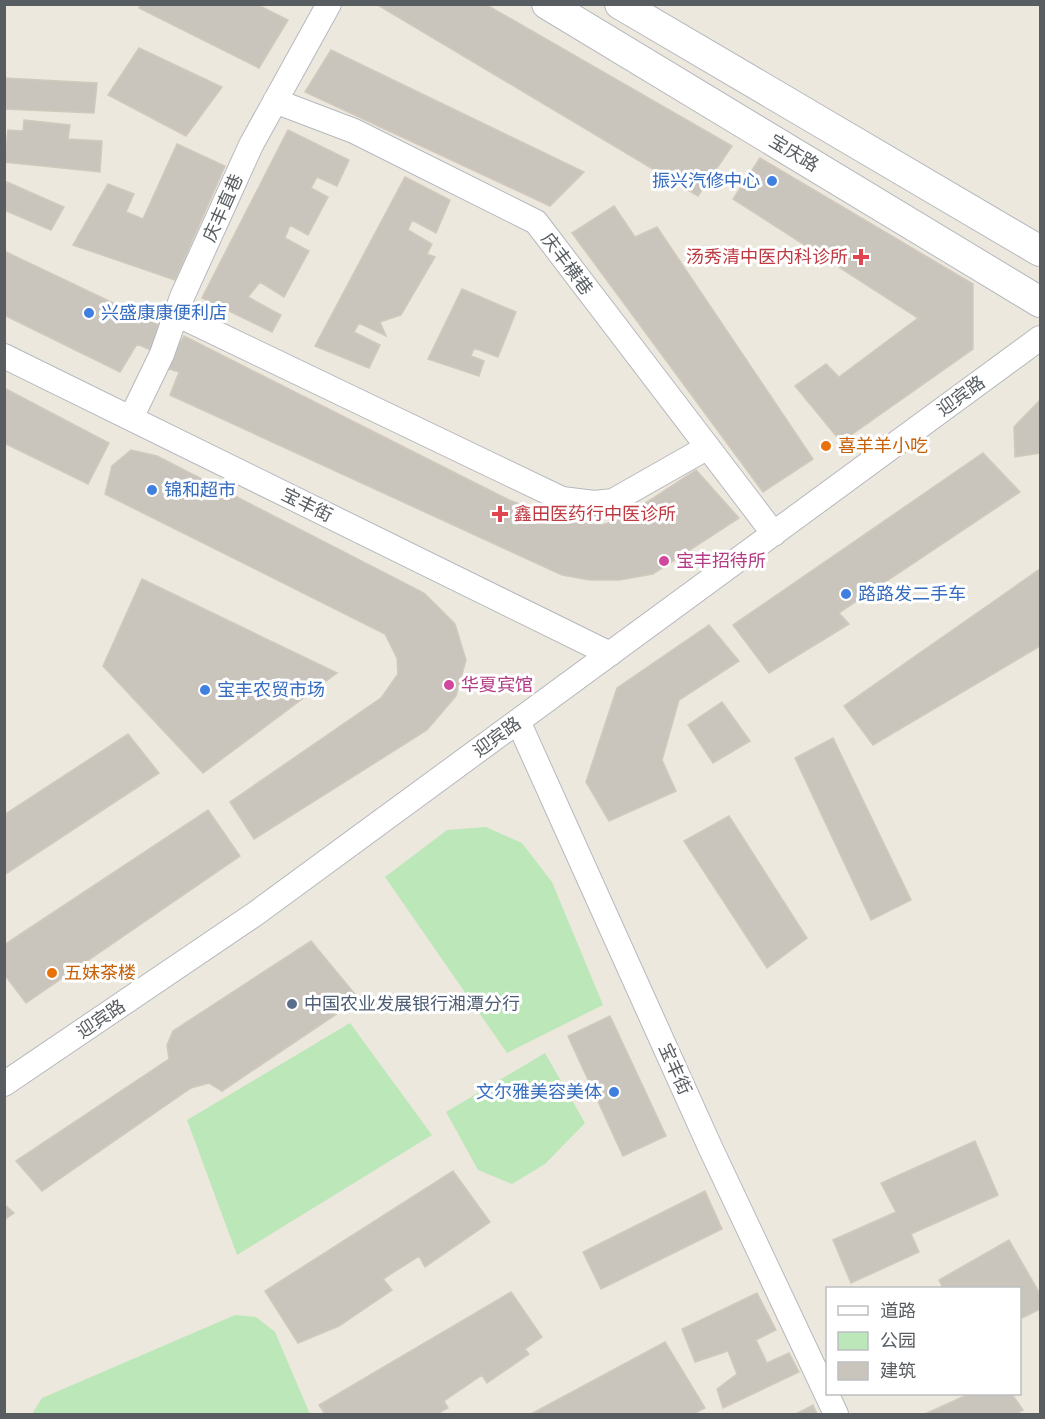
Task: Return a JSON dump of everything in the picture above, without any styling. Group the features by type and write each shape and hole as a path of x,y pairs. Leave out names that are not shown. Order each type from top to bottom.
{"street":[{"name":"庆丰直巷","path":"131,418 162,354 176,314 251,145 329,4"},
{"name":"宝庆路","path":"547,4 1041,302"},
{"path":"620,4 1041,251"},
{"name":"庆丰横巷","path":"275,101 354,131 536,222 774,534"},
{"path":"176,314 562,499 594,503 613,501 708,447"},
{"name":"迎宾路","path":"4,1084 255,914 1041,338"},
{"name":"宝丰街","path":"4,356 610,654"},
{"name":"宝丰街","path":"518,721 710,1146 826,1393"},
{"name":"宝丰街","path":"827,1395 836,1414"}],"green space":[{"path":"486,827 522,843 552,882 603,1005 507,1053 385,877 447,830"},
{"path":"350,1023 432,1135 237,1255 187,1120"},
{"path":"545,1053 585,1123 545,1164 512,1184 478,1170 446,1112"},
{"path":"235,1315 256,1317 275,1332 310,1414 32,1414 42,1398"}],"building":[{"path":"141,4 256,4 288,20 259,68 139,8"},
{"path":"376,4 485,4 732,146 698,196"},
{"path":"139,48 222,87 186,136 108,95"},
{"path":"331,50 584,172 550,206 305,92"},
{"path":"4,78 97,83 94,113 4,109"},
{"path":"24,120 70,125 68,139 102,141 100,172 4,162 8,130 23,131"},
{"path":"288,130 349,160 337,186 317,177 311,188 328,197 308,235 290,225 285,238 309,251 284,297 260,282 248,297 281,315 272,332 202,298"},
{"path":"177,144 225,166 175,280 73,245 108,184 134,194 126,212 143,219"},
{"path":"760,158 973,284 973,349 841,442 795,386 826,364 839,377 918,318 733,199"},
{"path":"405,177 450,200 436,233 412,220 408,230 432,244 427,254 435,257 401,315 380,322 386,336 359,323 354,332 380,345 369,368 315,346"},
{"path":"7,182 64,207 51,230 4,210 4,187"},
{"path":"614,206 635,237 657,227 813,459 763,492 572,233"},
{"path":"4,251 164,327 153,351 137,344 120,372 4,315"},
{"path":"462,289 516,312 498,357 474,348 471,356 484,361 479,376 428,359"},
{"path":"184,336 509,500 563,520 602,525 621,519 696,470 739,518 653,574 619,580 590,580 562,575 170,395 179,372 166,368"},
{"path":"4,388 109,443 88,484 4,443"},
{"path":"1040,400 1040,453 1015,457 1014,427"},
{"path":"131,450 157,456 424,593 455,624 466,660 456,696 427,730 254,839 230,802 381,698 398,674 397,658 385,634 105,494 112,466"},
{"path":"983,453 1020,492 839,613 849,624 769,673 733,625"},
{"path":"1040,569 1040,646 873,745 844,706"},
{"path":"142,579 337,673 203,773 103,666"},
{"path":"709,625 739,661 679,700 662,760 676,791 609,821 586,782 617,688"},
{"path":"722,702 750,741 713,763 688,725"},
{"path":"128,734 159,773 4,875 4,815"},
{"path":"833,738 911,900 871,920 795,758"},
{"path":"208,810 240,856 26,1003 4,974 4,945"},
{"path":"729,816 807,938 767,968 684,841"},
{"path":"311,941 359,999 222,1091 209,1083 191,1088 42,1191 16,1161 169,1059 167,1045 173,1031"},
{"path":"610,1016 666,1136 623,1156 568,1036"},
{"path":"975,1141 998,1195 911,1234 919,1252 851,1283 833,1240 896,1212 881,1183"},
{"path":"453,1171 490,1222 425,1267 419,1256 383,1279 392,1290 339,1326 298,1343 265,1291"},
{"path":"705,1191 722,1229 601,1289 583,1252"},
{"path":"4,1204 14,1213 4,1220"},
{"path":"1009,1240 1040,1294 1040,1309 1021,1318 1021,1287 942,1287 939,1280"},
{"path":"511,1292 542,1337 525,1349 529,1354 487,1383 482,1375 444,1401 448,1408 437,1414 325,1414 319,1405"},
{"path":"757,1293 776,1330 756,1340 767,1363 789,1353 799,1372 723,1408 717,1389 737,1374 728,1351 695,1362 682,1329"},
{"path":"665,1342 705,1408 693,1414 531,1414"},
{"path":"967,1395 1013,1395 1023,1410 1016,1414 925,1414"},
{"path":"813,1405 817,1414 796,1414"}],"place":[{"name":"振兴汽修中心","path":"772,181"},
{"name":"汤秀清中医内科诊所","path":"861,257"},
{"name":"兴盛康康便利店","path":"89,313"},
{"name":"喜羊羊小吃","path":"826,446"},
{"name":"锦和超市","path":"152,490"},
{"name":"鑫田医药行中医诊所","path":"500,514"},
{"name":"宝丰招待所","path":"664,561"},
{"name":"路路发二手车","path":"846,594"},
{"name":"华夏宾馆","path":"449,685"},
{"name":"宝丰农贸市场","path":"205,690"},
{"name":"五妹茶楼","path":"52,973"},
{"name":"中国农业发展银行湘潭分行","path":"292,1004"},
{"name":"文尔雅美容美体","path":"614,1092"}]}
